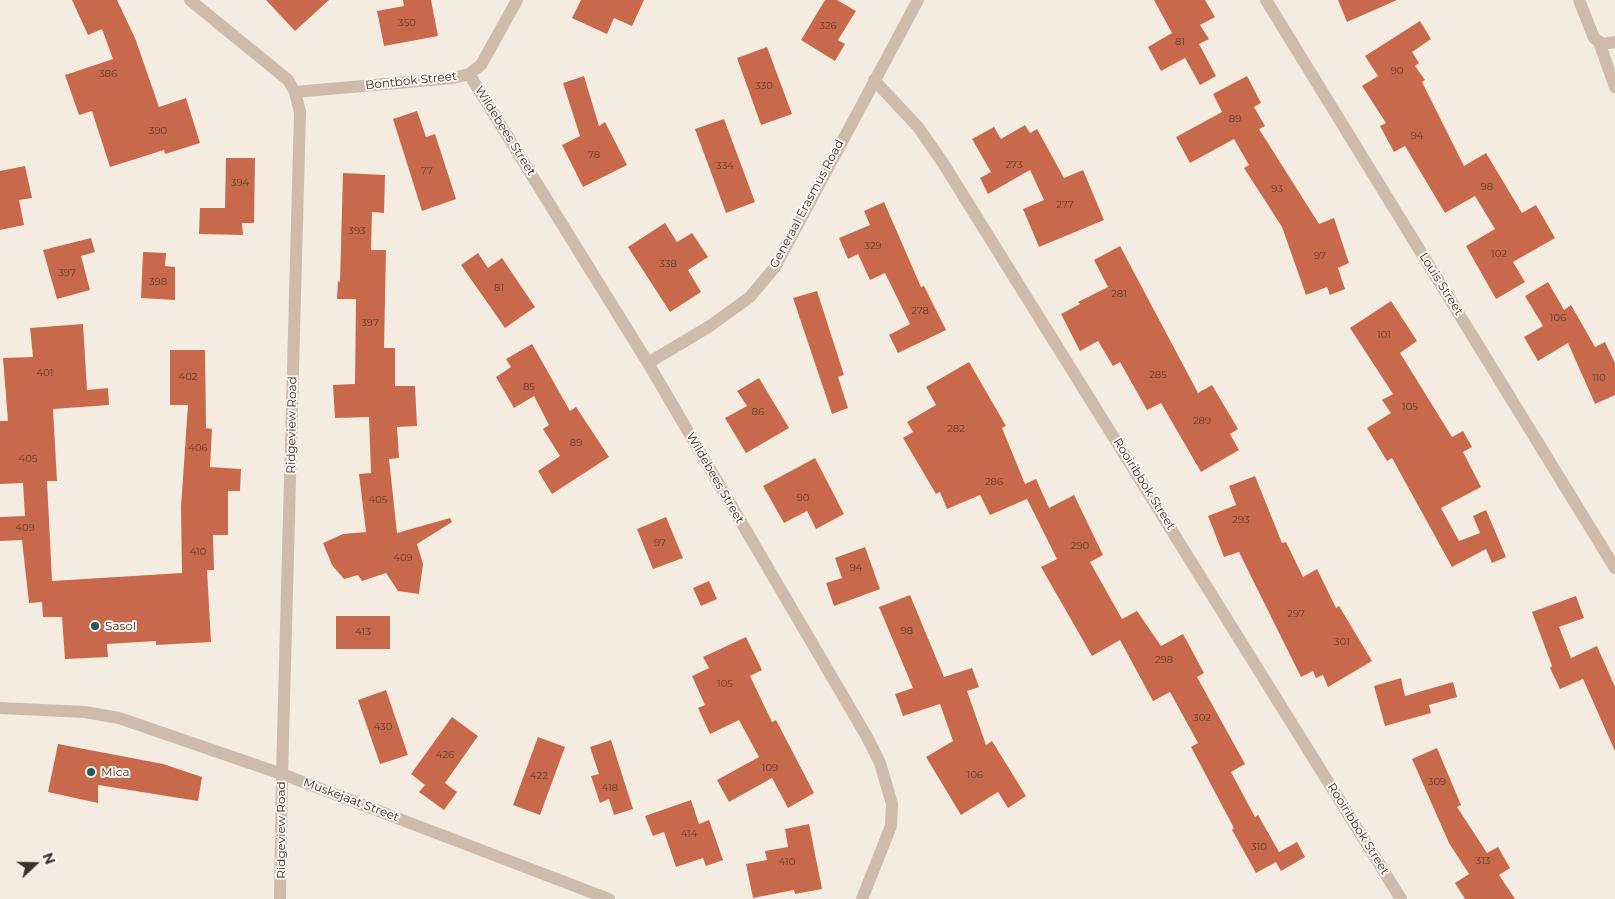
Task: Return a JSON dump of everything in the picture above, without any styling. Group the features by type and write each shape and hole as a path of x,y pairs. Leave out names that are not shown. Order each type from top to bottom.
{"street":[{"name":"Ridgeview Road","path":"190,0 288,80 300,112 280,899"},
{"name":"Bontbok Street","path":"294,92 453,78 469,74 481,64 517,0"},
{"name":"Generaal Erasmus Road","path":"648,363 710,326 750,297 775,267 918,0"},
{"name":"Louis Street","path":"1266,0 1615,568"},
{"path":"1579,0 1594,38 1602,44 1615,42"},
{"path":"1599,42 1615,86"},
{"name":"Wildebees Street","path":"469,74 648,363 867,737 880,763 892,804 891,826 862,899"},
{"name":"Rooiribbok Street","path":"874,80 918,127 943,163 1401,899"},
{"name":"Muskejaat Street","path":"0,708 84,712 119,718 282,774 609,899"}],"building":[{"path":"72,0 117,0 135,38 159,107 186,98 200,143 165,154 164,150 110,167 92,111 79,115 65,75 113,59 102,29 88,35"},
{"path":"266,0 329,0 295,31"},
{"path":"403,0 431,0 438,36 384,46 377,11 404,6"},
{"path":"581,0 644,0 632,26 614,18 607,34 572,18"},
{"path":"825,0 837,0 856,11 838,40 845,44 835,61 801,40"},
{"path":"1154,0 1205,0 1215,17 1200,25 1209,39 1199,44 1216,76 1200,85 1185,58 1161,71 1148,47 1172,33"},
{"path":"1338,0 1397,0 1347,22"},
{"path":"1420,21 1431,39 1412,52 1419,63 1415,66 1425,80 1422,82 1464,166 1486,153 1522,213 1536,205 1555,238 1513,262 1525,282 1496,299 1466,246 1495,229 1475,196 1445,213 1405,146 1394,152 1380,126 1386,123 1362,86 1378,76 1365,56"},
{"path":"767,47 792,114 761,125 737,58"},
{"path":"584,76 599,126 605,122 627,165 583,187 562,145 580,136 563,83"},
{"path":"1247,76 1261,103 1254,107 1265,126 1259,129 1319,224 1334,218 1349,263 1338,268 1345,289 1330,295 1327,287 1306,295 1282,227 1244,168 1249,165 1234,139 1190,163 1176,137 1222,112 1213,94"},
{"path":"417,111 426,137 435,134 456,199 422,211 393,119"},
{"path":"724,119 755,202 726,213 695,129"},
{"path":"1025,125 1030,133 1037,129 1064,178 1083,170 1104,220 1039,247 1023,209 1044,200 1030,170 988,194 980,178 991,172 972,139 994,127 1001,139"},
{"path":"226,158 255,158 254,223 242,223 243,235 199,234 200,208 225,208"},
{"path":"25,166 32,198 19,200 24,225 0,230 0,171"},
{"path":"343,173 385,175 384,213 372,212 371,250 386,250 384,348 395,348 395,386 415,386 417,426 397,427 399,458 389,459 397,533 450,518 452,522 417,544 423,564 419,594 398,591 386,573 362,581 358,575 344,579 332,565 323,543 343,534 366,532 359,474 371,473 369,417 335,418 333,385 355,384 356,299 337,299 338,281 340,282"},
{"path":"884,202 921,287 924,286 946,330 898,353 889,335 910,324 885,273 870,280 858,254 848,259 839,238 870,225 864,211"},
{"path":"665,223 677,242 692,233 708,257 688,270 701,292 670,312 628,247"},
{"path":"91,238 95,252 81,256 90,290 57,299 43,250"},
{"path":"1120,246 1198,393 1212,385 1238,429 1230,434 1239,450 1201,472 1161,403 1147,410 1120,362 1113,366 1098,341 1080,351 1061,314 1080,304 1078,302 1108,287 1094,260"},
{"path":"143,252 166,253 165,266 175,267 175,300 141,298"},
{"path":"478,253 488,268 502,258 535,307 505,328 461,265"},
{"path":"1548,282 1564,310 1571,305 1595,347 1605,342 1615,363 1615,395 1595,404 1568,343 1538,361 1524,337 1543,326 1525,296"},
{"path":"817,291 844,375 838,377 848,408 832,414 793,298"},
{"path":"1391,301 1417,341 1400,353 1452,437 1463,431 1472,447 1463,452 1481,487 1441,508 1459,541 1480,533 1473,516 1486,510 1506,557 1492,563 1486,549 1452,567 1392,458 1387,461 1367,428 1391,413 1382,400 1393,394 1350,328"},
{"path":"83,324 87,390 108,388 109,405 53,409 57,481 47,481 52,581 182,573 181,507 188,405 170,405 170,350 205,350 206,428 212,429 210,467 241,469 240,491 228,491 228,535 213,535 214,570 207,570 211,642 156,645 156,641 107,644 108,657 65,659 62,617 43,617 42,602 29,603 22,540 0,541 0,517 25,516 23,483 0,484 0,421 8,421 3,358 33,357 30,328"},
{"path":"532,344 570,411 576,407 609,457 552,494 538,471 560,456 543,429 549,425 534,396 514,408 496,377 511,367 506,359"},
{"path":"969,362 1006,426 1002,428 1025,484 1036,479 1049,508 1074,495 1103,555 1090,562 1122,619 1137,611 1161,646 1183,634 1204,673 1197,677 1245,764 1231,772 1255,817 1258,815 1279,852 1297,842 1305,857 1281,871 1276,862 1256,873 1232,830 1234,828 1191,747 1198,743 1170,692 1153,701 1120,640 1092,656 1041,567 1057,559 1027,499 990,515 980,495 947,509 940,492 936,494 903,438 913,432 907,422 936,405 926,387"},
{"path":"759,378 789,428 746,453 725,418 747,406 737,391"},
{"path":"815,458 844,514 816,529 807,511 784,523 763,486"},
{"path":"1255,476 1282,543 1286,542 1303,577 1317,569 1336,608 1339,606 1372,661 1328,687 1323,675 1316,678 1313,671 1301,677 1239,552 1224,557 1208,516 1236,505 1229,486"},
{"path":"666,517 683,558 653,569 637,529"},
{"path":"865,547 880,589 834,606 826,583 842,578 835,558"},
{"path":"709,581 717,599 701,606 693,588"},
{"path":"910,595 944,677 972,668 979,687 967,691 986,745 992,741 1026,796 1008,808 998,792 961,815 926,757 953,741 940,704 903,716 895,694 913,688 879,607"},
{"path":"1576,596 1584,618 1559,627 1571,658 1597,646 1615,687 1615,751 1583,679 1560,689 1550,668 1552,666 1532,612"},
{"path":"336,616 390,616 390,649 336,649"},
{"path":"746,637 762,670 750,676 772,722 776,720 814,793 788,808 772,778 729,802 717,780 759,757 739,720 710,734 698,708 705,705 692,676 709,668 703,657"},
{"path":"1401,678 1405,696 1453,682 1457,697 1429,705 1431,713 1385,726 1374,686"},
{"path":"386,690 408,755 380,764 358,700"},
{"path":"452,717 478,736 445,783 457,792 444,810 419,792 425,785 411,774"},
{"path":"538,737 565,747 540,815 513,805"},
{"path":"611,740 633,809 614,815 609,799 600,803 591,776 599,774 590,747"},
{"path":"58,744 163,764 202,777 198,801 98,785 98,803 48,792"},
{"path":"1437,748 1461,805 1457,807 1487,853 1498,847 1510,868 1499,875 1515,899 1465,899 1455,883 1469,874 1449,843 1412,759"},
{"path":"691,800 699,824 709,820 723,860 706,866 703,858 676,867 664,832 653,836 645,816"},
{"path":"809,824 822,889 795,894 794,890 753,898 746,864 767,860 765,851 788,847 785,829"}],"place":[{"name":"Sasol","path":"95,626"},
{"name":"Mica","path":"91,772"}]}
